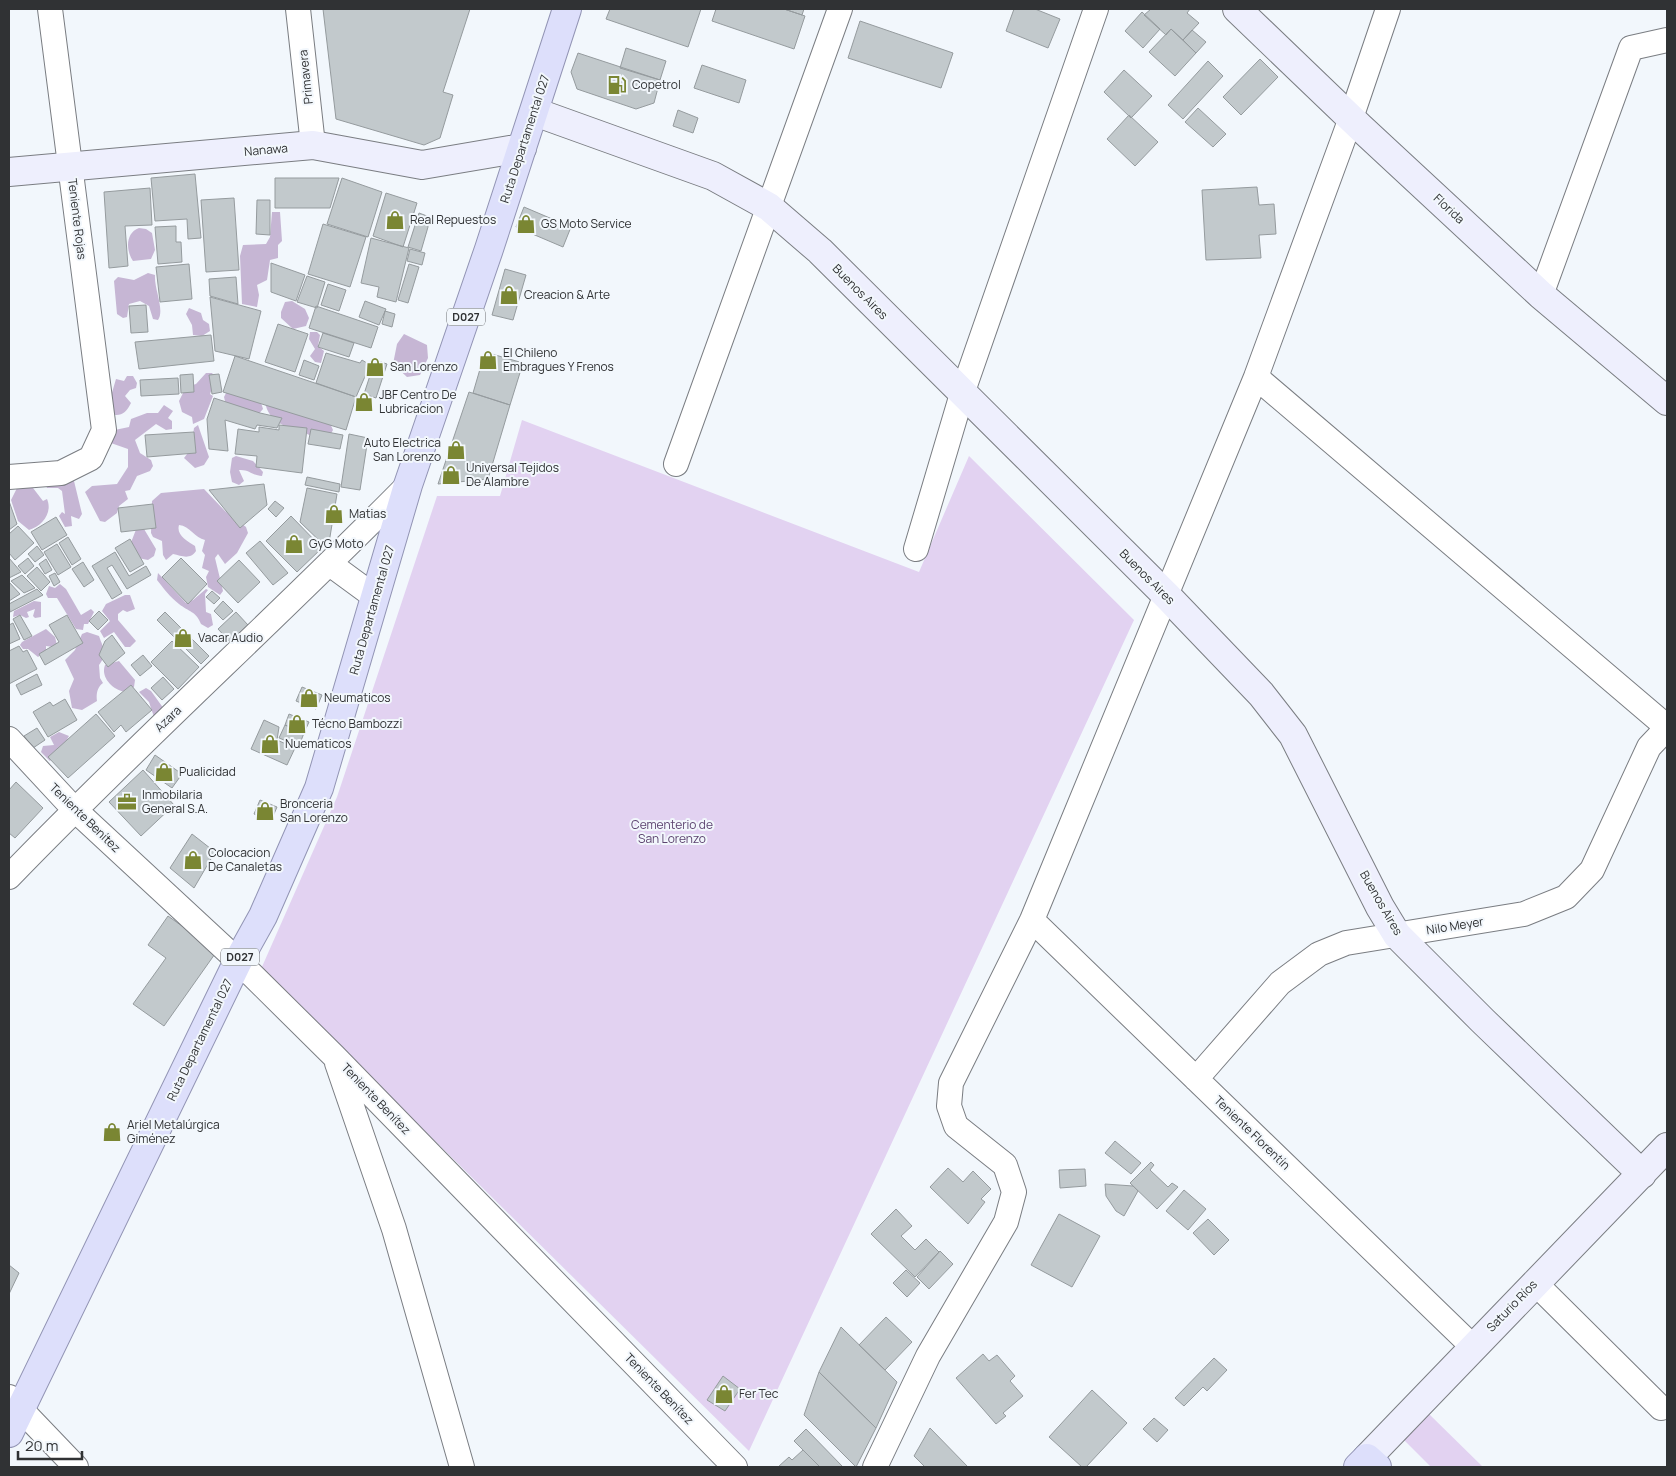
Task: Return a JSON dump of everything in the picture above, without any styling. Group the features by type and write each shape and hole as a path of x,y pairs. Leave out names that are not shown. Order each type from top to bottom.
{"main road":[{"name":"Ruta Departamental 027","path":"13,1413 238,961 263,916 319,788 408,485 535,112 567,9"}],"street":[{"name":"Teniente Rojas","path":"9,476 61,473 91,458 104,430 50,9"},
{"name":"Primavera","path":"298,9 313,145"},
{"path":"676,464 840,9"},
{"path":"916,549 962,394 1096,9"},
{"name":"Florida","path":"1237,9 1541,295 1667,401"},
{"path":"875,1467 928,1356 1006,1222 1014,1192 1005,1165 956,1126 949,1106 951,1083 1032,920 1167,596 1256,377 1351,118 1388,9"},
{"path":"1541,295 1631,48 1667,40"},
{"name":"Buenos Aires","path":"535,112 712,176 770,206 820,251 1167,596 1261,694 1293,735 1380,907 1397,935 1483,1022 1642,1174"},
{"name":"Nanawa","path":"9,172 313,145 422,165 522,148"},
{"path":"1256,377 1667,727"},
{"name":"Azara","path":"9,877 74,809 330,564 408,485"},
{"path":"330,564 375,597"},
{"name":"Nilo Meyer","path":"1196,1079 1280,983 1319,954 1346,943 1524,914 1566,897 1592,870 1649,747 1667,727"},
{"name":"Teniente Benítez","path":"9,740 74,809 238,961 334,1056 735,1467"},
{"name":"Teniente Florentín","path":"1032,920 1473,1347"},
{"path":"334,1056 394,1229 462,1467"},
{"name":"Saturio Ríos","path":"1367,1464 1473,1347 1667,1147"},
{"path":"1535,1283 1661,1408"},
{"path":"13,1413 76,1467"}],"green space":[{"name":"Cementerio de San Lorenzo","path":"522,420 919,572 969,456 1134,620 749,1451 261,969 337,797 437,496 500,496"},
{"path":"1429,1414 1483,1467 1431,1467 1404,1440"}],"shaded area":[{"path":"272,212 280,212 282,241 278,245 278,258 270,260 267,280 257,285 259,295 257,307 242,304 240,256 243,245 266,244 270,237"},
{"path":"139,228 146,229 152,233 155,250 151,259 133,261 128,243 131,234"},
{"path":"148,273 155,275 160,305 158,320 153,319 149,306 140,301 129,304 127,317 123,318 117,314 114,281 118,277 134,280"},
{"path":"292,301 305,309 309,318 306,326 293,329 281,318 285,302"},
{"path":"189,308 201,313 203,320 209,324 210,331 202,336 193,335 192,325 186,314"},
{"path":"310,332 317,332 320,335 318,346 324,351 321,363 315,362 310,356 315,349 309,339"},
{"path":"404,334 427,345 428,358 420,375 407,377 393,364 397,344"},
{"path":"206,373 212,373 216,378 210,394 213,396 204,419 193,424 192,417 182,412 179,401 186,387 196,384"},
{"path":"127,376 133,376 137,383 136,388 130,390 125,396 131,403 123,413 117,415 110,414 111,396 116,379 124,381"},
{"path":"228,389 259,396 263,409 256,417 228,414 224,397"},
{"path":"265,402 329,421 333,430 328,439 321,439 280,424 271,415"},
{"path":"164,405 173,411 168,418 172,421 172,429 166,430 156,424 135,440 140,453 151,460 153,466 150,471 137,476 130,490 125,491 128,499 119,506 117,513 105,522 100,521 85,492 92,486 117,484 128,467 128,449 108,442 110,431 129,427 131,419 147,413 158,413"},
{"path":"198,425 209,457 204,465 195,468 184,458 191,449 194,428"},
{"path":"236,456 253,461 263,472 262,476 239,470 244,481 239,485 232,482 230,472 232,458"},
{"path":"74,481 82,514 79,519 71,516 72,526 65,527 59,516 62,512 65,514 62,491 58,488 47,488 45,483"},
{"path":"18,486 33,488 43,501 47,499 49,509 45,518 29,530 18,521 11,500"},
{"path":"204,489 225,511 246,527 248,533 237,553 225,564 218,554 215,558 223,591 220,595 208,587 206,577 209,571 202,568 205,555 202,551 205,540 186,527 179,525 179,532 195,546 196,551 191,556 173,554 166,560 163,555 162,541 153,537 151,533 152,501 161,493"},
{"path":"137,527 144,529 156,549 154,556 148,560 138,558 130,545"},
{"path":"158,573 186,603 193,600 206,589 208,590 205,594 206,612 211,614 213,625 208,628 201,624 194,614 173,599 157,580"},
{"path":"60,584 66,589 81,615 91,609 94,612 88,624 84,624 83,630 76,629 57,598 48,598 46,594 49,586 55,588"},
{"path":"125,595 130,595 135,609 127,612 123,610 118,614 118,620 136,641 130,647 125,647 114,632 104,638 100,631 110,621 102,611 106,604"},
{"path":"34,601 41,602 41,617 35,618 33,616 35,609 27,612 29,617 26,618 20,615 13,617 14,611"},
{"path":"46,629 55,637 57,645 53,647 46,646 46,651 38,657 28,649 23,649 20,645 22,642"},
{"path":"87,632 99,636 103,647 104,654 99,665 100,678 103,683 97,691 97,701 82,710 72,708 69,691 74,679 65,660 75,650 82,634"},
{"path":"119,661 135,680 134,687 126,692 117,689 109,683 104,675 105,665"},
{"path":"146,688 151,691 164,709 154,717 149,702 139,692"},
{"path":"59,732 69,736 63,747 50,761 41,752 43,746 54,745 50,737"}],"building":[{"path":"323,9 470,9 443,92 453,95 440,138 424,145 336,119"},
{"path":"610,9 701,9 688,47 606,19"},
{"path":"716,9 784,9 805,16 794,49 712,21"},
{"path":"784,9 804,9 802,15"},
{"path":"1014,9 1035,9 1060,19 1048,48 1006,31"},
{"path":"1151,9 1190,9 1187,13 1199,23 1183,40 1171,29 1166,35 1144,15"},
{"path":"1142,12 1160,29 1143,48 1125,31"},
{"path":"860,21 953,53 941,88 848,58"},
{"path":"1171,29 1196,53 1175,76 1149,52"},
{"path":"1192,30 1206,42 1196,53 1183,40"},
{"path":"626,48 666,61 660,80 620,68"},
{"name":"Copetrol","path":"578,53 660,80 654,103 636,109 577,89 571,72"},
{"path":"1260,59 1278,77 1241,115 1223,97"},
{"path":"1208,61 1223,76 1183,119 1168,105"},
{"path":"702,65 746,80 739,103 694,88"},
{"path":"1124,70 1152,96 1131,118 1104,92"},
{"path":"1198,108 1226,134 1213,147 1185,122"},
{"name":"Copetrol","path":"678,110 698,118 693,133 673,126"},
{"path":"1129,115 1158,142 1135,166 1107,139"},
{"path":"195,174 201,238 188,239 187,219 155,221 151,178"},
{"path":"275,178 339,178 330,208 275,208"},
{"path":"342,178 382,192 368,237 327,224"},
{"path":"1257,187 1259,205 1274,204 1276,234 1259,235 1261,258 1206,260 1202,190"},
{"path":"150,188 152,225 125,226 128,266 109,268 104,192"},
{"name":"Real Repuestos","path":"386,193 417,203 403,247 373,236"},
{"path":"234,198 239,270 206,272 201,200"},
{"path":"257,200 270,200 270,235 256,234"},
{"path":"524,207 571,227 563,247 516,227"},
{"path":"419,213 427,216 428,227 421,251 408,247"},
{"path":"323,224 366,237 350,287 308,274"},
{"path":"176,226 176,242 181,242 182,262 158,264 155,227"},
{"path":"371,238 409,248 396,302 377,297 379,287 361,283"},
{"path":"410,249 425,253 422,265 407,261"},
{"path":"271,263 305,275 296,301 271,292"},
{"path":"189,264 192,299 160,302 156,267"},
{"path":"409,264 419,267 408,303 398,300"},
{"name":"Creacion & Arte","path":"505,269 526,275 513,320 492,315"},
{"path":"307,276 325,282 317,308 297,302"},
{"path":"236,277 238,304 210,296 209,279"},
{"path":"328,284 346,290 339,311 321,305"},
{"path":"210,297 261,311 249,359 215,351"},
{"path":"365,301 386,309 379,325 359,317"},
{"path":"146,305 148,332 131,333 129,306"},
{"path":"316,306 378,327 371,348 309,328"},
{"path":"385,311 395,314 392,327 382,324"},
{"path":"278,324 308,334 295,372 265,362"},
{"path":"323,333 354,343 349,357 318,347"},
{"path":"211,335 214,361 139,369 135,342"},
{"path":"485,352 523,363 510,405 473,393"},
{"path":"326,353 360,363 362,360 370,365 356,397 316,383"},
{"path":"235,356 356,397 346,430 223,392"},
{"path":"304,360 319,366 314,380 299,375"},
{"path":"375,360 387,364 376,398 364,394"},
{"path":"193,374 194,392 181,393 180,375"},
{"path":"219,374 222,392 212,394 209,375"},
{"path":"178,378 179,394 141,396 140,380"},
{"path":"469,392 510,405 488,479 438,484"},
{"path":"214,398 282,418 277,428 257,425 255,429 225,420 228,451 209,449 207,419"},
{"path":"279,425 307,428 302,473 256,467 257,456 235,454 238,429 259,432 259,427 279,430"},
{"path":"311,429 343,435 340,449 308,444"},
{"path":"194,432 196,453 147,457 145,435"},
{"path":"349,434 368,438 360,490 341,487"},
{"path":"307,477 340,484 339,492 305,485"},
{"path":"264,484 267,505 240,528 209,490"},
{"path":"307,488 337,494 328,549 300,522"},
{"path":"9,501 17,524 9,530"},
{"path":"275,501 284,508 276,517 268,509"},
{"path":"153,504 156,528 121,532 118,508"},
{"name":"GyG Moto","path":"291,516 322,548 297,572 266,541"},
{"path":"56,517 67,535 42,550 31,532"},
{"path":"18,526 34,543 15,560 9,553 9,534"},
{"path":"68,537 81,559 72,565 59,543"},
{"path":"130,539 144,564 130,572 115,548"},
{"path":"260,541 288,573 273,585 246,553"},
{"path":"57,544 71,567 58,575 44,552"},
{"path":"37,546 44,555 35,562 28,554"},
{"path":"115,552 129,576 146,566 151,575 127,589 112,565 107,568 122,593 112,599 92,566"},
{"path":"9,558 21,572 9,578"},
{"path":"28,558 34,566 25,574 18,566"},
{"path":"181,558 207,584 188,604 162,577"},
{"path":"46,559 52,570 45,574 39,564"},
{"path":"239,560 260,582 238,603 217,581"},
{"path":"83,562 94,580 84,587 72,569"},
{"path":"37,567 50,582 41,591 27,576"},
{"path":"55,573 60,582 54,586 49,576"},
{"path":"22,575 35,588 24,593 11,581"},
{"path":"9,582 20,594 9,601"},
{"path":"37,589 43,595 10,612 9,604"},
{"path":"212,591 220,598 214,604 206,597"},
{"path":"223,601 233,611 223,620 214,611"},
{"path":"99,611 108,620 98,630 89,621"},
{"name":"Vacar Audio","path":"165,612 209,656 201,664 157,620"},
{"path":"236,612 248,625 230,642 218,629"},
{"path":"20,615 32,636 24,640 13,619"},
{"path":"67,615 83,643 45,665 39,654 59,642 49,625"},
{"path":"13,623 20,639 9,644 9,625"},
{"path":"112,635 125,653 108,667 99,655 105,641"},
{"path":"172,641 199,667 178,689 151,662"},
{"path":"19,646 23,652 27,650 37,669 9,684 9,651"},
{"path":"143,655 152,666 140,676 131,665"},
{"path":"37,674 42,685 21,695 16,685"},
{"path":"163,677 174,689 162,700 151,688"},
{"path":"131,685 152,710 126,732 121,725 114,732 98,712"},
{"name":"Neumaticos","path":"302,687 322,695 316,709 296,701"},
{"path":"65,699 77,720 48,737 33,712 50,702 53,706"},
{"path":"96,714 115,736 68,778 48,757"},
{"name":"Técno Bambozzi","path":"289,714 309,722 304,733 285,725"},
{"name":"Nuematicos","path":"264,720 279,727 277,740 295,748 287,765 251,749"},
{"path":"285,725 304,733 299,746 279,738"},
{"path":"37,728 45,740 33,748 24,736"},
{"name":"Pualicidad","path":"155,755 182,774 172,788 146,770"},
{"path":"143,770 174,805 141,836 109,802"},
{"path":"16,782 43,808 15,838 9,833 9,790"},
{"name":"Bronceria San Lorenzo","path":"260,800 277,807 271,821 254,814"},
{"name":"Colocacion De Canaletas","path":"192,834 215,852 194,888 170,868"},
{"path":"168,916 217,951 164,1026 133,1004 166,958 148,945"},
{"path":"1115,1141 1141,1163 1131,1174 1105,1153"},
{"path":"1151,1162 1154,1165 1150,1170 1168,1187 1172,1183 1178,1187 1157,1209 1130,1183"},
{"path":"948,1168 963,1182 973,1171 991,1189 981,1199 985,1202 968,1224 930,1187"},
{"path":"1085,1169 1086,1186 1060,1188 1059,1170"},
{"path":"1105,1184 1133,1186 1138,1191 1124,1216 1116,1211 1106,1196"},
{"path":"1184,1190 1206,1209 1188,1230 1166,1211"},
{"path":"896,1209 912,1226 901,1236 915,1250 926,1239 939,1252 915,1277 871,1234"},
{"path":"1059,1214 1100,1236 1072,1287 1031,1265"},
{"path":"1208,1219 1229,1240 1214,1255 1193,1233"},
{"path":"940,1251 953,1264 929,1289 917,1277"},
{"path":"9,1265 19,1273 9,1294"},
{"path":"906,1270 920,1283 907,1297 893,1283"},
{"path":"886,1317 912,1342 885,1370 859,1345"},
{"path":"841,1327 897,1382 876,1428 819,1372"},
{"path":"983,1354 989,1361 997,1355 1015,1376 1010,1381 1023,1396 1003,1413 1006,1416 996,1424 956,1378"},
{"path":"1214,1358 1227,1370 1207,1391 1203,1387 1184,1406 1175,1398"},
{"path":"819,1372 876,1428 856,1467 804,1415"},
{"name":"Fer Tec","path":"723,1376 740,1389 725,1411 707,1400"},
{"path":"1092,1390 1127,1423 1086,1467 1082,1467 1049,1437"},
{"path":"1154,1418 1168,1430 1157,1442 1143,1429"},
{"path":"930,1428 968,1467 925,1467 914,1456"},
{"path":"806,1429 843,1467 820,1467 794,1441"},
{"path":"803,1450 820,1467 778,1467 789,1457 792,1460"}],"place":[{"name":"Copetrol","path":"617,85"},
{"name":"Real Repuestos","path":"395,220"},
{"name":"GS Moto Service","path":"526,224"},
{"name":"Creacion & Arte","path":"509,295"},
{"name":"El Chileno Embragues Y Frenos","path":"488,360"},
{"name":"San Lorenzo","path":"375,367"},
{"name":"JBF Centro De Lubricacion","path":"364,402"},
{"name":"Auto Electrica San Lorenzo","path":"456,450"},
{"name":"Universal Tejidos De Alambre","path":"451,475"},
{"name":"Matias","path":"334,514"},
{"name":"GyG Moto","path":"294,544"},
{"name":"Vacar Audio","path":"183,638"},
{"name":"Neumaticos","path":"309,698"},
{"name":"Técno Bambozzi","path":"297,724"},
{"name":"Nuematicos","path":"270,744"},
{"name":"Pualicidad","path":"164,772"},
{"name":"Inmobilaria General S.A.","path":"127,802"},
{"name":"Bronceria San Lorenzo","path":"265,811"},
{"name":"Colocacion De Canaletas","path":"193,860"},
{"name":"Ariel Metalúrgica Giménez","path":"112,1132"},
{"name":"Fer Tec","path":"724,1394"}]}
